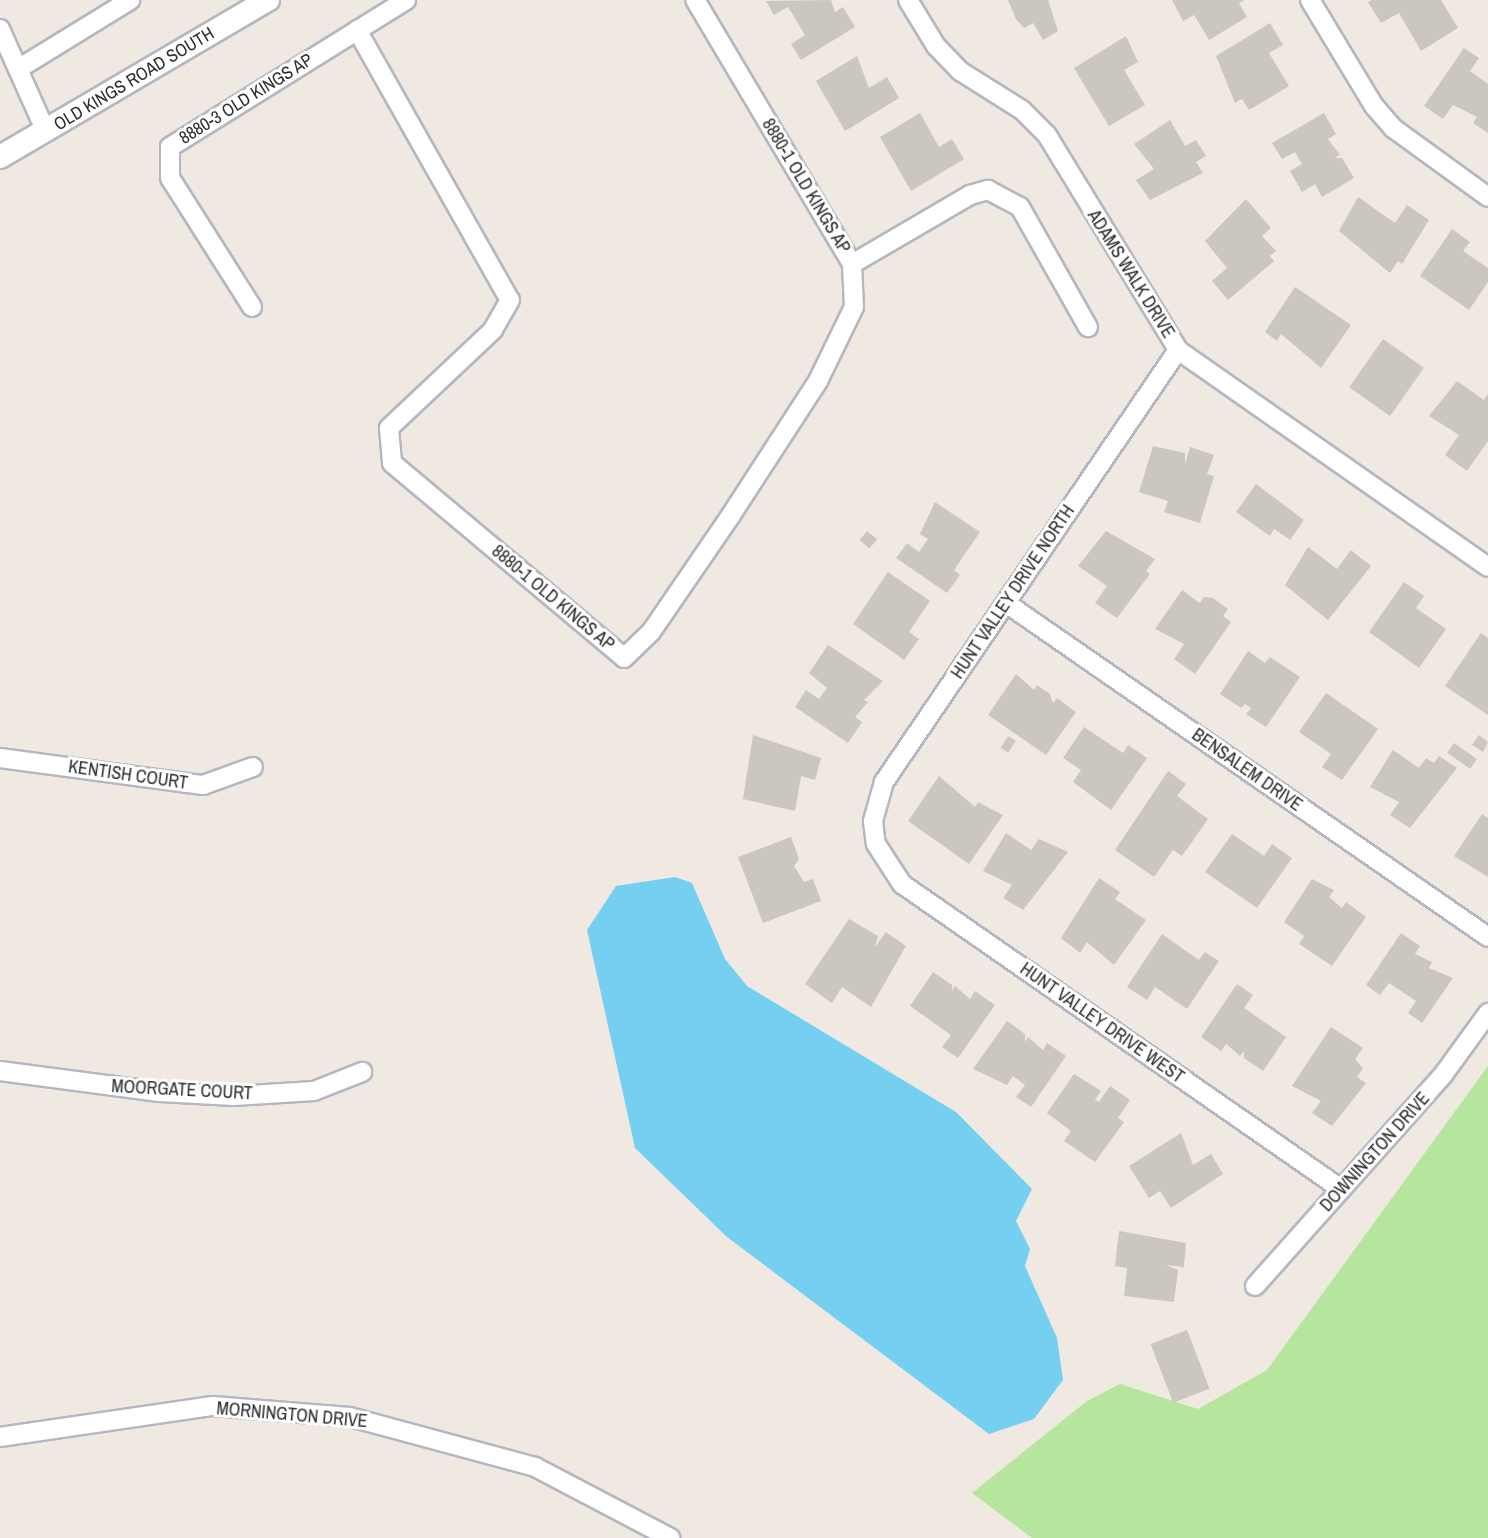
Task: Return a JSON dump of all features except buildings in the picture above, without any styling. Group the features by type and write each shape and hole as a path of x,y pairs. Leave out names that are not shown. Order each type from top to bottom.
{"street":[{"path":"18,69 130,0"},
{"name":"OLD KINGS ROAD SOUTH","path":"0,158 268,0"},
{"path":"357,30 406,0"},
{"name":"8880-1 OLD KINGS AP","path":"357,30 510,300 493,330 389,428 392,463 624,658 651,632 818,381 854,307 852,264 694,0"},
{"name":"ADAMS WALK DRIVE","path":"908,0 936,46 960,71 1022,110 1047,135 1178,350 1488,567"},
{"path":"1310,0 1369,98 1393,128 1488,197"},
{"path":"0,29 46,132"},
{"name":"8880-3 OLD KINGS AP","path":"252,307 170,178 170,147 357,30"},
{"path":"852,264 970,195 996,192 1020,207 1088,327"},
{"name":"HUNT VALLEY DRIVE NORTH","path":"876,844 873,821 884,782 1178,350"},
{"name":"BENSALEM DRIVE","path":"1006,603 1488,937"},
{"name":"KENTISH COURT","path":"0,758 203,785 253,767"},
{"name":"HUNT VALLEY DRIVE WEST","path":"876,844 902,884 1341,1189"},
{"name":"DOWNINGTON DRIVE","path":"1256,1286 1443,1075 1488,1013"},
{"name":"MOORGATE COURT","path":"0,1071 160,1092 234,1096 314,1091 362,1072"},
{"name":"MORNINGTON DRIVE","path":"0,1437 134,1413 213,1406 350,1417 535,1467 670,1538"}],"green space":[{"path":"1488,1066 1488,1538 1032,1538 972,1493 1087,1401 1120,1384 1198,1409 1267,1370"}],"water":[{"path":"675,877 692,883 725,959 747,986 956,1112 1032,1189 1016,1221 1030,1249 1025,1266 1057,1338 1063,1380 1034,1419 989,1434 727,1237 635,1148 587,930 616,886"}]}
